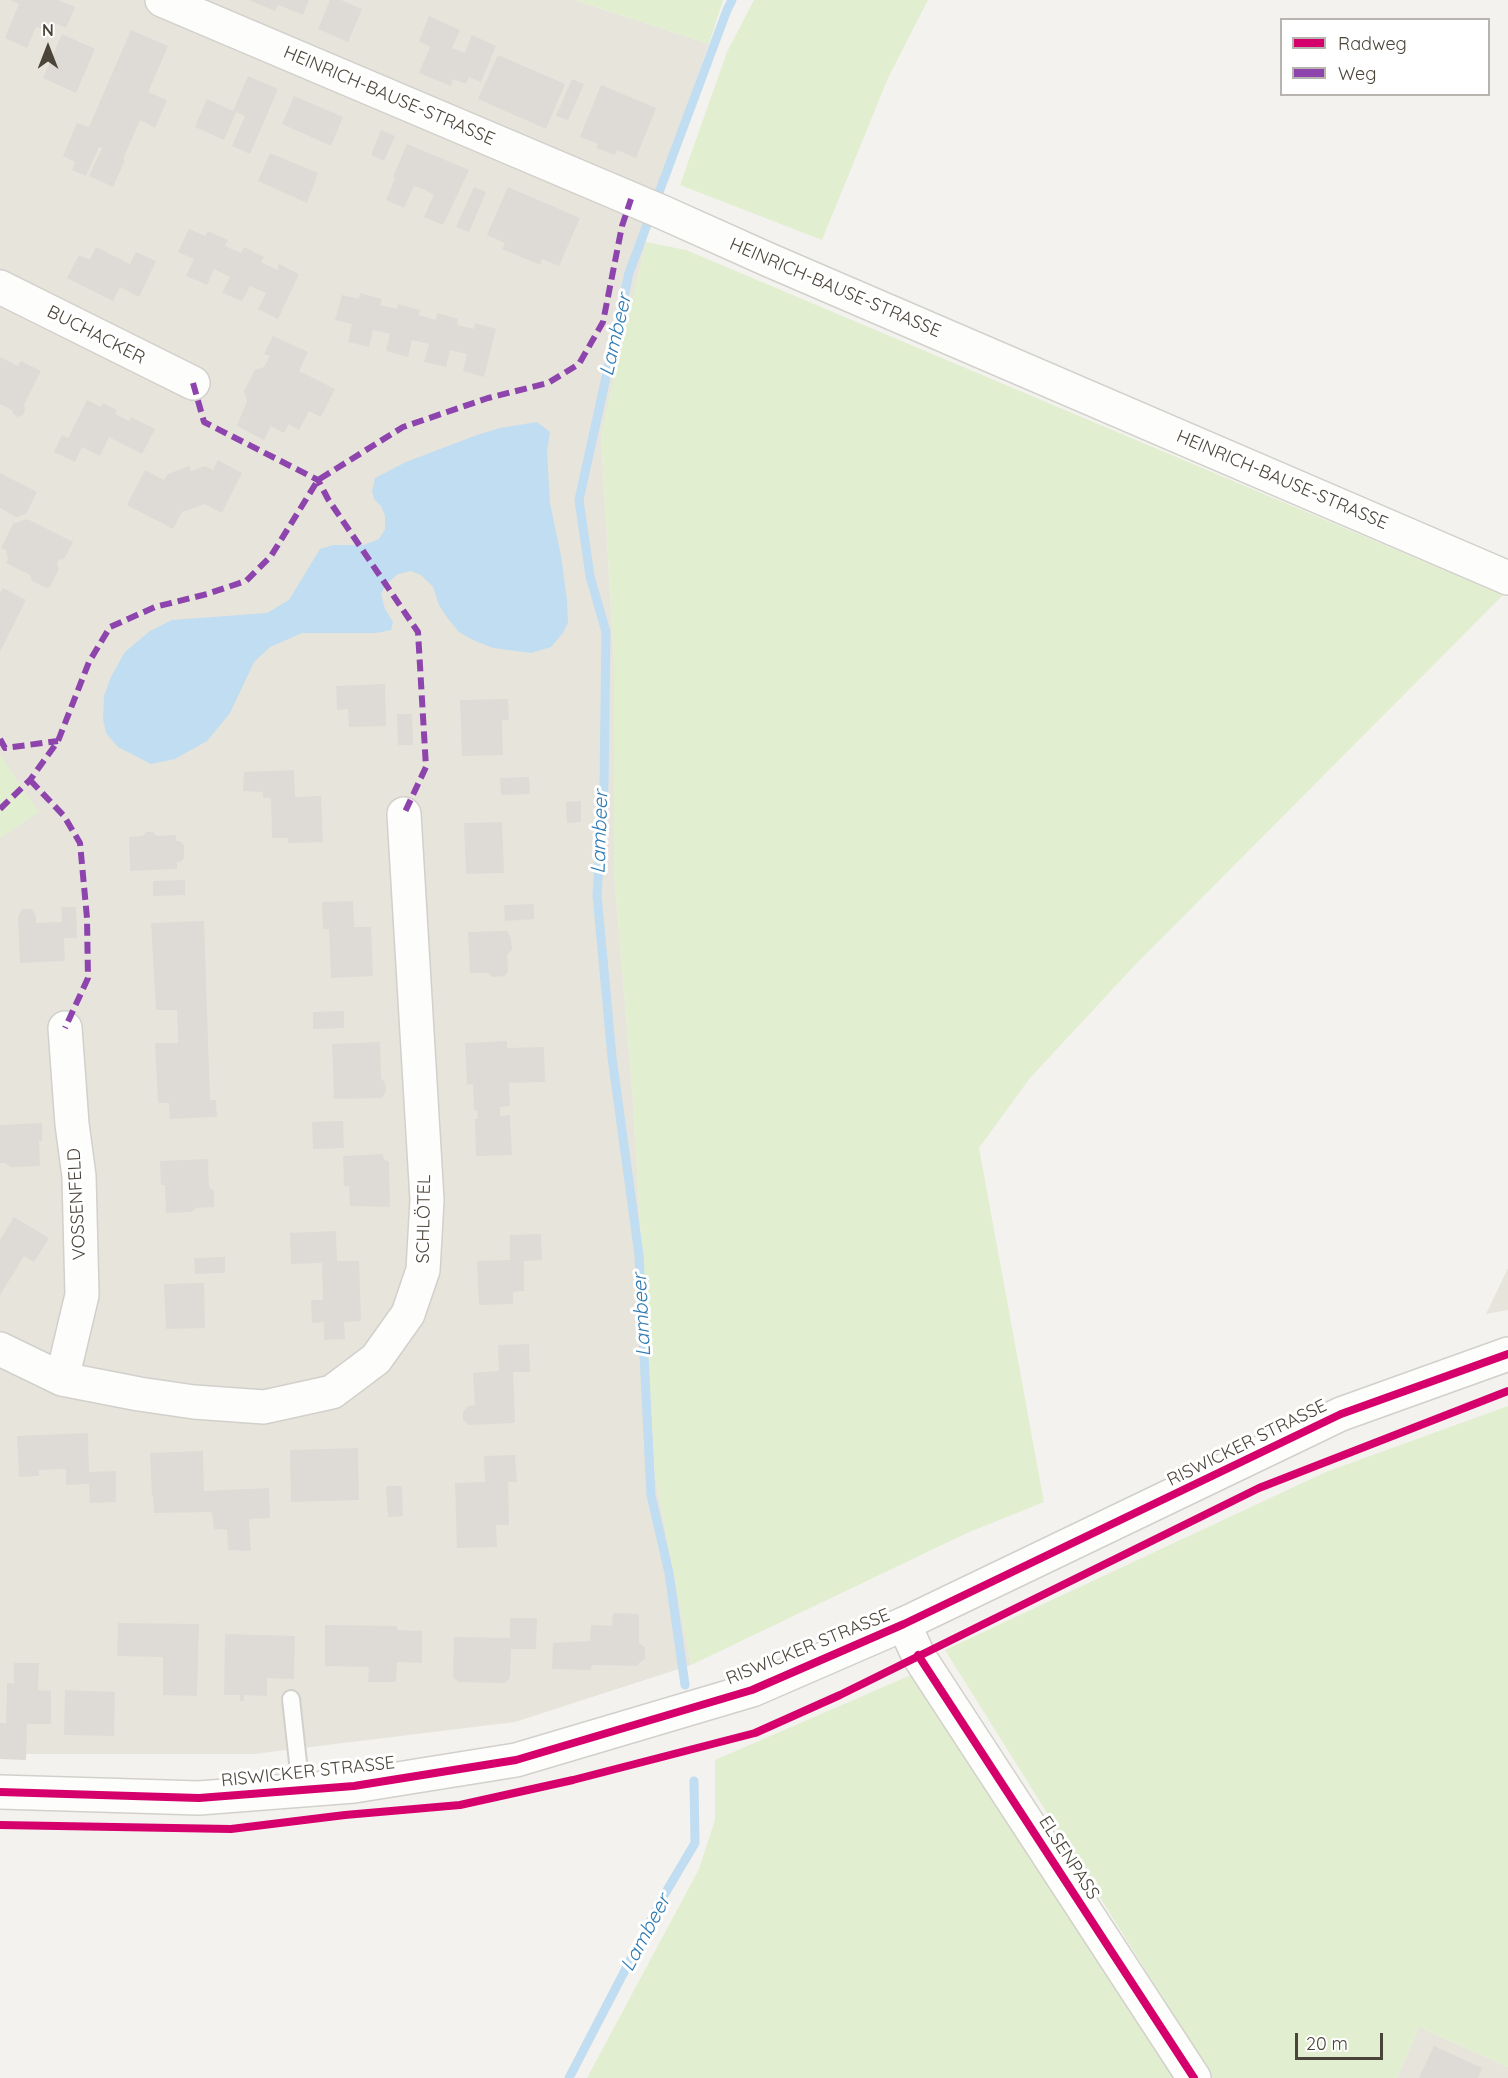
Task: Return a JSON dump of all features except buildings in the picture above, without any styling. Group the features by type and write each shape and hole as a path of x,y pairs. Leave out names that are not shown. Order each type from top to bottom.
{"street":[{"name":"HEINRICH-BAUSE-STRASSE","path":"162,0 652,208 1508,578"},
{"name":"BUCHACKER","path":"0,286 193,383"},
{"name":"SCHLÖTEL","path":"0,1349 62,1379 183,1400 264,1407 332,1392 376,1359 408,1314 423,1270 427,1200 404,814"},
{"name":"VOSSENFELD","path":"62,1379 82,1295 80,1176 72,1124 65,1028"},
{"name":"RISWICKER STRASSE","path":"0,1792 199,1798 354,1786 516,1760 752,1690 904,1624 1341,1414 1508,1354"},
{"name":"ELSENPASS","path":"904,1624 924,1665 1194,2078"}],"lane":[{"path":"291,1699 301,1790"}],"shaded area":[{"path":"0,0 575,0 709,44 647,219 646,242 601,435 614,661 614,873 632,1087 655,1475 691,1665 515,1722 254,1754 0,1754"},
{"path":"1508,1268 1508,1310 1486,1314"},
{"path":"1419,2027 1508,2067 1508,2078 1397,2078"}],"green space":[{"path":"575,0 723,0 709,44"},
{"path":"754,0 928,0 888,78 822,240 680,185 727,52"},
{"path":"646,242 686,250 1503,595 1135,965 1030,1078 979,1148 1044,1502 967,1533 691,1665 655,1475 632,1087 614,873 614,661 601,434"},
{"path":"0,755 39,812 0,838"},
{"path":"1508,1406 1508,2067 1419,2027 1397,2078 1213,2078 945,1650 1326,1472"},
{"path":"918,1672 1179,2078 587,2078 699,1869 715,1820 715,1760"}],"water":[{"path":"537,422 550,432 547,452 550,503 567,600 568,622 563,633 551,647 531,653 493,648 473,640 459,632 446,616 439,605 433,587 421,575 411,571 398,574 386,584 381,594 385,609 393,622 391,630 376,633 302,633 270,647 254,662 230,713 207,741 175,759 151,764 118,747 106,733 103,719 104,696 111,677 125,652 150,631 172,620 267,613 289,600 320,549 333,545 364,545 379,539 385,529 385,516 381,506 374,499 372,491 375,478 406,462 477,435 500,428"}],"waterway":[{"name":"Lambeer","path":"685,1685 669,1573 651,1495 639,1255 612,1057 597,895 604,786 606,632 590,576 579,500 629,273 732,0"},
{"name":"Lambeer","path":"569,2078 663,1897 695,1843 694,1781"}],"marked path":[{"path":"0,809 30,780 58,741 89,662 110,627 155,607 246,581 271,556 318,480 403,427 488,398 548,383 579,364 603,322 622,226 631,199"},
{"path":"193,383 204,422 318,480 328,499 418,632 426,767 404,814"},
{"path":"0,739 5,748 58,741"},
{"path":"30,780 64,816 80,843 87,918 88,978 65,1028"}],"cycle path":[{"path":"0,1792 199,1798 354,1786 516,1760 752,1690 904,1624 1341,1414 1508,1354"},
{"path":"0,1825 231,1829 345,1815 460,1805 573,1780 755,1733 840,1695 1259,1488 1508,1391"},
{"path":"918,1655 1194,2078"}]}
